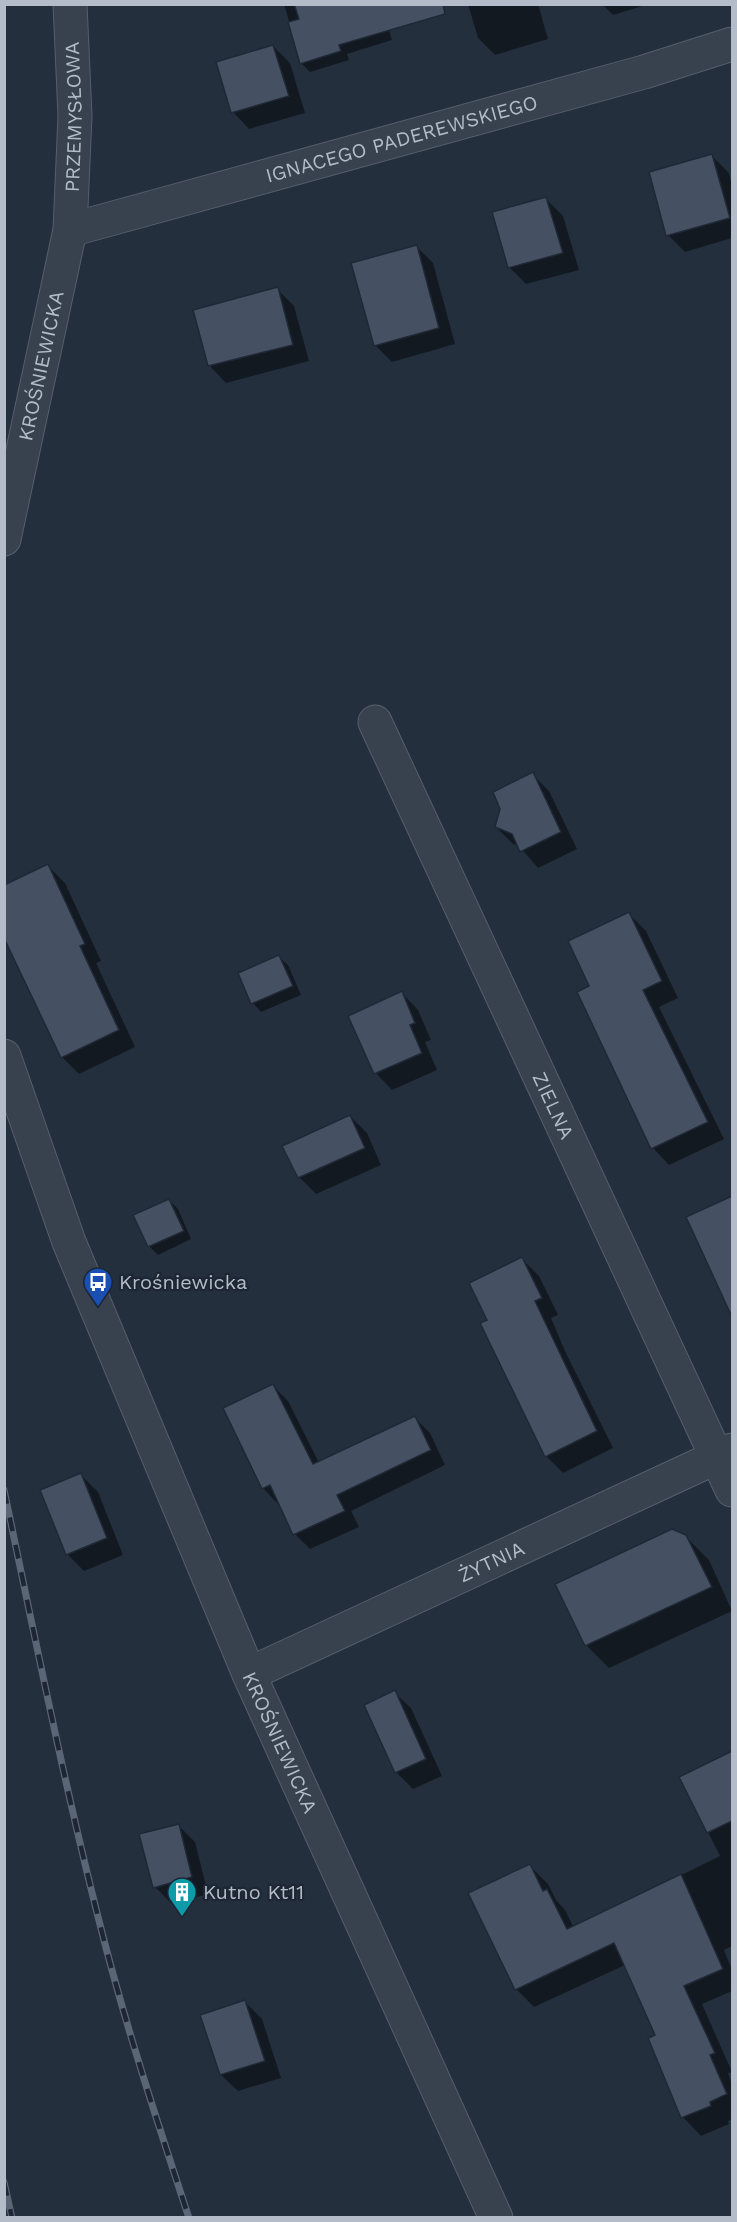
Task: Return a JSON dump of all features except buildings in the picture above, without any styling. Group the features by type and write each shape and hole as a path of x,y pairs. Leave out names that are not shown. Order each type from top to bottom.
{"street":[{"name":"PRZEMYSŁOWA","path":"70,4 75,116 70,230"},
{"name":"IGNACEGO PADEREWSKIEGO","path":"70,230 644,72 732,44"},
{"name":"KROŚNIEWICKA","path":"4,538 70,230"},
{"name":"ZIELNA","path":"375,722 724,1453 732,1490"},
{"name":"KROŚNIEWICKA","path":"4,1056 69,1242 249,1674 496,2217"},
{"name":"ŻYTNIA","path":"249,1674 724,1453"}],"railway":[{"path":"4,1490 64,1775 105,1944 134,2047 189,2218"},
{"path":"4,2182 12,2218"}],"place":[{"name":"Krośniewicka","path":"98,1308"},
{"name":"Kutno Kt11","path":"182,1918"}]}
